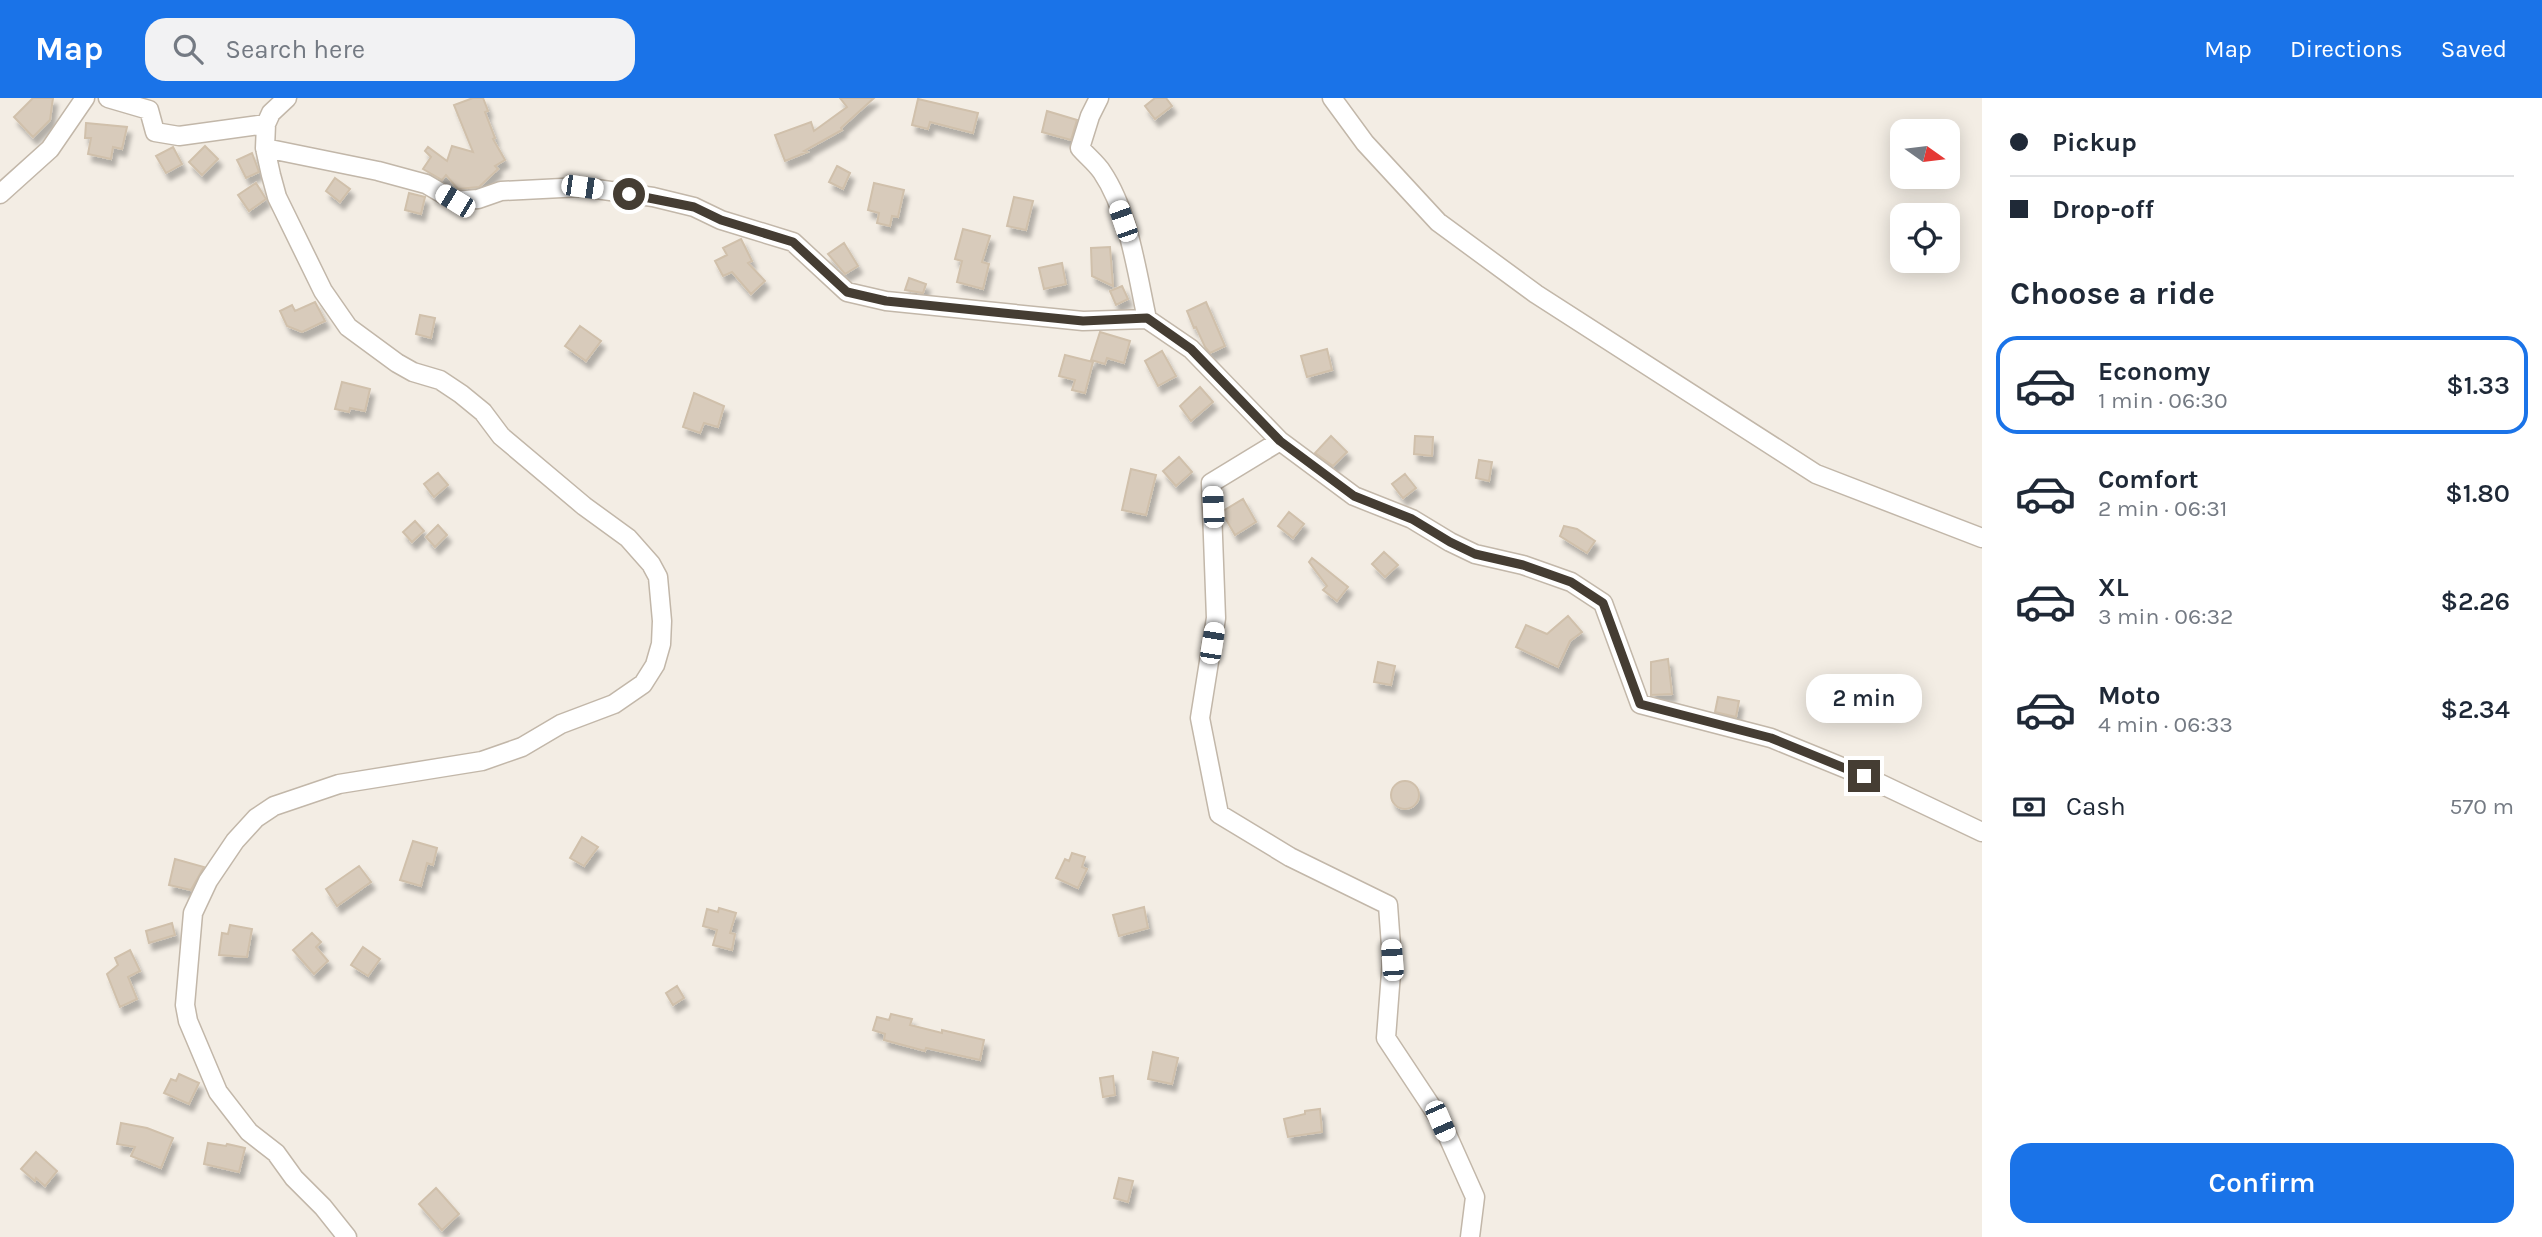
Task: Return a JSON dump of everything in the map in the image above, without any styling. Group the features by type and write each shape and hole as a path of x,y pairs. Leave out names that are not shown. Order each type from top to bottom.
{"street":[{"path":"0,194 50,149 85,98"},
{"path":"108,98 149,110 155,132 179,135 266,124"},
{"path":"287,98 271,113 266,124 265,148 277,197 323,291 348,327 397,363 413,372 440,380 461,394 483,412 501,436 583,506 628,538 658,577 661,607 661,644 655,665 643,684 624,699 561,724 504,755 339,785 274,806 256,818 235,841 208,881 193,914 185,988 188,1021 218,1093 248,1132 276,1153 294,1178 346,1237"},
{"path":"1099,98 1080,148 1102,172 1118,205 1147,318"},
{"path":"1332,98 1366,143 1438,222 1536,294 1816,474 1982,538"},
{"path":"265,148 378,171 426,184 455,201 478,199 501,191 582,187 653,197 694,207 721,220 793,242 847,292 886,301 1083,321 1147,318 1191,349 1280,441 1354,496 1412,519 1475,554 1523,565 1571,582 1603,603 1640,704 1771,738 1864,776 1982,832"},
{"path":"1280,441 1212,483 1216,618 1200,718 1219,814 1290,857 1388,905 1392,960 1386,1038 1440,1121 1475,1197 1470,1237"}],"building":[{"path":"33,98 53,98 50,120 33,137 14,117"},
{"path":"473,98 483,98 488,111 485,112 495,138 493,139 505,160 495,166 498,169 479,187 458,189 446,175 442,180 423,169 431,157 425,151 428,147 447,161 452,146 473,152 454,105"},
{"path":"840,98 874,98 841,128 842,130 804,151 807,152 785,161 775,135 811,122 814,131 847,107"},
{"path":"1155,98 1166,98 1172,106 1155,119 1145,106"},
{"path":"918,99 978,113 973,133 930,122 928,129 912,125"},
{"path":"1047,111 1077,120 1071,140 1042,132"},
{"path":"86,123 127,127 122,149 113,147 111,159 88,154 91,138 85,138"},
{"path":"205,146 218,159 202,175 189,162"},
{"path":"173,147 182,164 166,173 156,156"},
{"path":"252,153 259,172 246,178 237,160"},
{"path":"837,166 850,173 843,189 829,182"},
{"path":"335,178 350,189 340,202 326,191"},
{"path":"256,183 266,199 249,211 238,195"},
{"path":"874,183 904,190 898,217 892,216 890,226 877,223 879,213 868,210"},
{"path":"409,193 425,197 421,214 405,210"},
{"path":"1014,197 1033,201 1026,230 1007,226"},
{"path":"963,229 990,236 982,262 989,264 983,289 957,282 962,261 955,259"},
{"path":"741,239 752,261 748,263 765,281 751,294 732,272 723,276 715,261 727,255 723,248"},
{"path":"844,243 858,266 845,274 828,254"},
{"path":"1110,247 1113,286 1092,276 1091,248"},
{"path":"1062,263 1066,284 1044,289 1039,268"},
{"path":"909,278 926,284 923,293 905,290"},
{"path":"1122,286 1128,299 1116,305 1110,291"},
{"path":"315,302 325,321 302,332 287,326 280,311 292,305 295,311"},
{"path":"1206,302 1225,346 1210,353 1187,311"},
{"path":"420,315 435,318 431,338 416,334"},
{"path":"580,326 601,341 586,361 565,346"},
{"path":"1100,332 1130,341 1124,363 1107,358 1105,364 1091,360"},
{"path":"1327,349 1332,370 1307,377 1301,356"},
{"path":"1162,351 1176,376 1158,386 1145,361"},
{"path":"1065,355 1093,362 1085,393 1072,390 1075,380 1059,376"},
{"path":"342,382 370,389 365,411 335,409"},
{"path":"1200,387 1213,402 1191,421 1180,406"},
{"path":"694,393 724,406 718,427 704,423 700,433 683,427"},
{"path":"1331,436 1347,452 1333,466 1315,453"},
{"path":"1415,436 1433,437 1432,456 1414,454"},
{"path":"1179,457 1192,472 1176,486 1163,471"},
{"path":"1479,460 1492,462 1489,481 1476,478"},
{"path":"1131,469 1156,475 1146,515 1122,510"},
{"path":"438,473 448,485 434,497 424,484"},
{"path":"1405,474 1416,488 1403,498 1392,484"},
{"path":"1243,499 1256,522 1235,535 1223,511"},
{"path":"1289,512 1304,524 1293,538 1278,526"},
{"path":"415,521 424,531 412,542 403,532"},
{"path":"438,525 447,535 435,547 426,537"},
{"path":"1564,526 1577,529 1595,541 1587,553 1560,536"},
{"path":"1384,552 1398,565 1385,577 1372,564"},
{"path":"1312,558 1348,587 1337,601 1323,590 1327,586 1309,562"},
{"path":"1568,616 1582,632 1570,641 1558,667 1516,647 1526,625 1547,634"},
{"path":"1668,659 1672,694 1651,695 1651,662"},
{"path":"1378,662 1395,666 1391,685 1374,682"},
{"path":"1718,697 1739,701 1736,717 1715,712"},
{"path":"1405,781 1415,785 1419,795 1415,805 1405,809 1395,805 1391,795 1395,785"},
{"path":"582,837 598,847 584,866 570,858"},
{"path":"413,841 437,848 433,865 427,863 421,886 400,880"},
{"path":"1072,853 1085,857 1082,867 1087,869 1078,888 1056,878 1065,859 1069,861"},
{"path":"175,859 204,867 191,890 169,885"},
{"path":"359,866 371,882 337,906 326,889"},
{"path":"1144,907 1148,928 1119,936 1113,915"},
{"path":"719,908 736,913 730,933 735,934 732,950 713,945 717,930 703,926 707,909 718,912"},
{"path":"172,923 175,935 149,943 146,931"},
{"path":"230,925 252,929 247,957 219,955 222,933 228,934"},
{"path":"312,933 321,942 316,947 328,961 314,974 293,950"},
{"path":"363,947 380,959 368,976 351,965"},
{"path":"130,950 140,971 128,977 137,999 120,1007 107,974 118,965 115,958"},
{"path":"677,986 684,998 673,1005 666,993"},
{"path":"891,1014 912,1019 910,1025 984,1040 980,1060 926,1048 925,1051 884,1040 885,1034 873,1030 877,1017 889,1020"},
{"path":"1153,1052 1178,1058 1172,1084 1148,1079"},
{"path":"179,1074 199,1083 189,1104 164,1093 171,1079 176,1081"},
{"path":"1113,1076 1115,1095 1103,1097 1100,1078"},
{"path":"1320,1109 1322,1132 1288,1137 1284,1119"},
{"path":"121,1123 147,1128 173,1138 161,1168 131,1156 135,1147 117,1144"},
{"path":"208,1143 245,1148 239,1172 204,1164"},
{"path":"36,1152 57,1171 45,1186 21,1169"},
{"path":"1119,1178 1133,1181 1128,1202 1114,1198"},
{"path":"436,1188 459,1214 442,1230 419,1204"}],"route":[{"path":"629,194 694,207 721,220 793,242 847,292 886,301 1083,321 1147,318 1191,349 1280,441 1354,496 1412,519 1475,554 1523,565 1571,582 1603,603 1640,704 1771,738 1864,776"}]}
